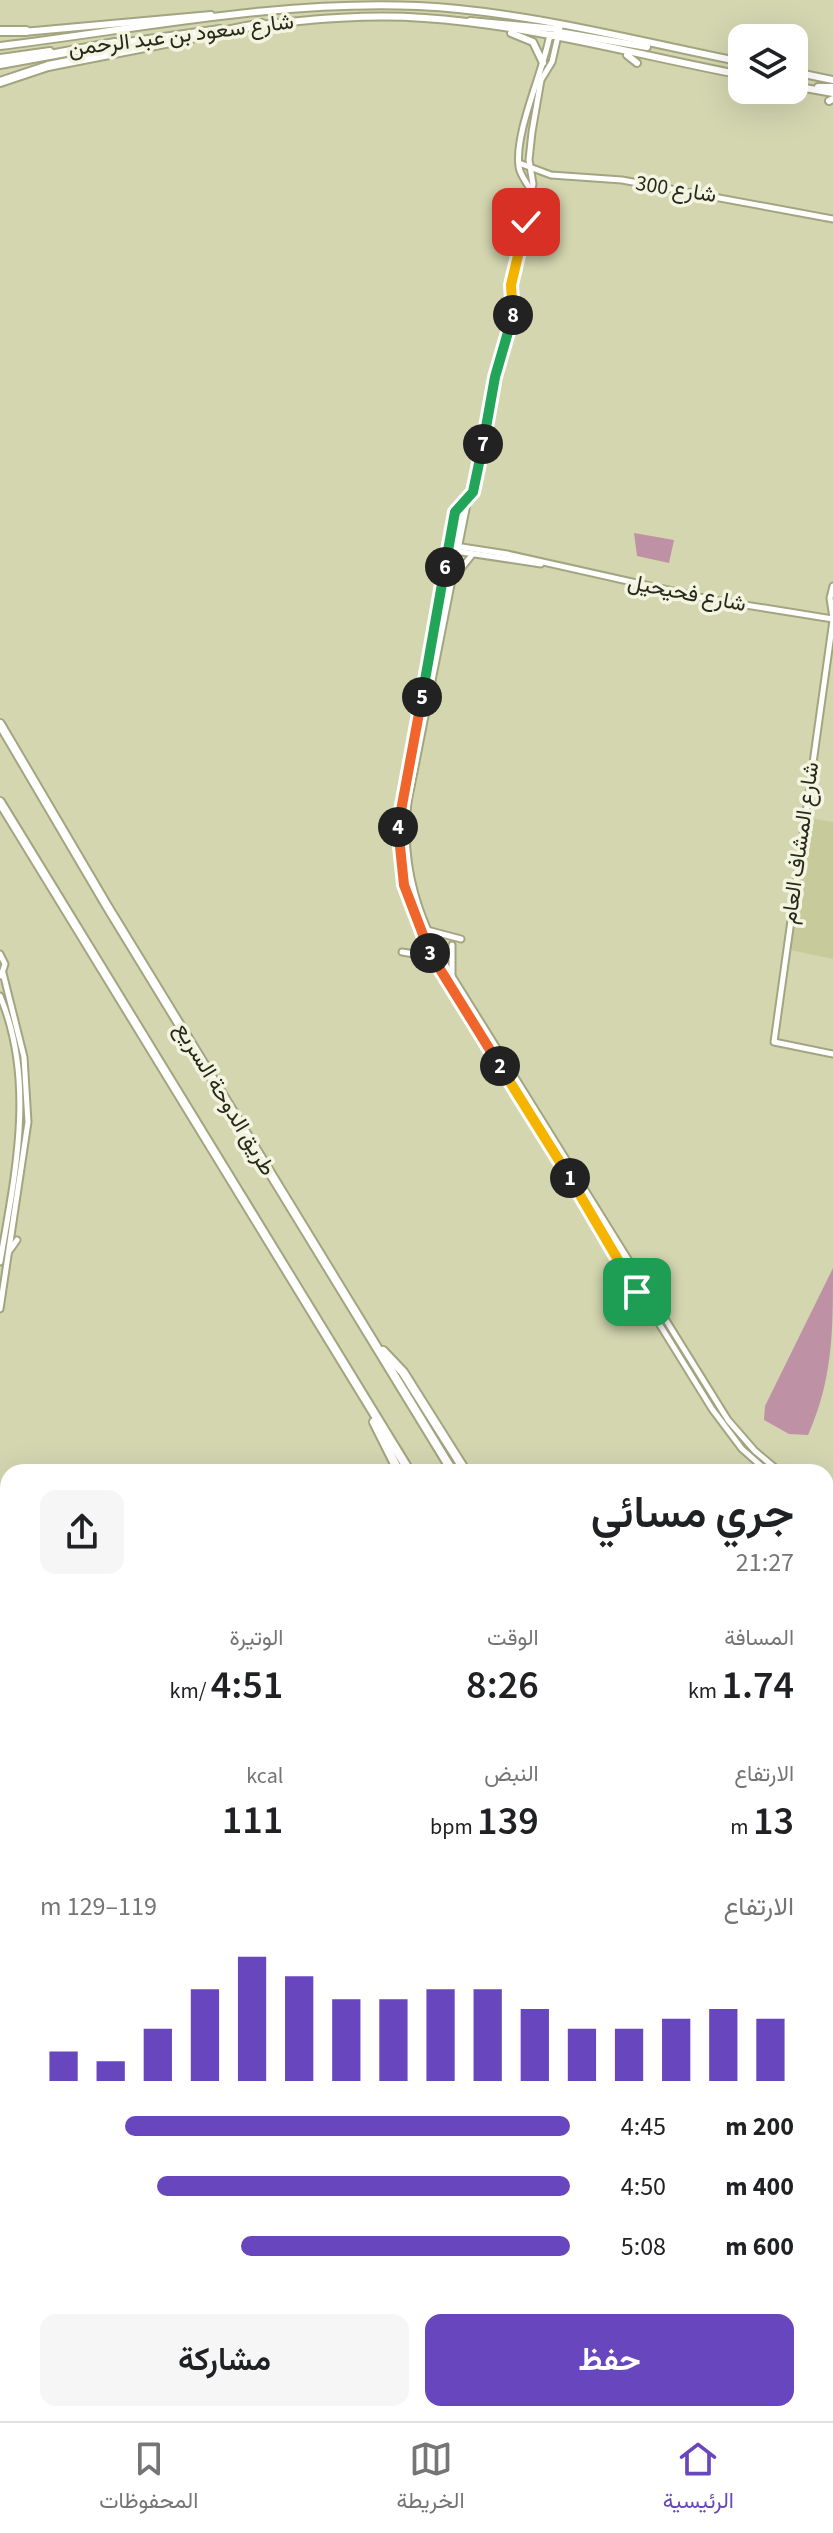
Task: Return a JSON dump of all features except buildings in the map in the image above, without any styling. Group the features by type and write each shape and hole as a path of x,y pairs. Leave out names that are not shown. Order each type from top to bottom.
{"highway":[{"path":"0,82 48,66 262,24"},
{"path":"0,33 26,31"},
{"path":"0,64 115,43"},
{"name":"طريق الدوحة السريع","path":"0,724 107,906 448,1464"},
{"name":"طريق الدوحة السريع","path":"0,802 405,1464"},
{"path":"374,1343 403,1372 461,1464"},
{"path":"367,1403 395,1464"}],"main road":[{"name":"شارع سعود بن عبد الرحمن","path":"0,46 222,15 312,7 397,5 475,11 624,52 728,72"},
{"path":"26,31 201,14 222,15"},
{"name":"شارع سعود بن عبد الرحمن","path":"0,58 262,24 374,17 555,32"},
{"path":"462,22 492,20 625,45 675,49 728,59"},
{"path":"497,27 533,42 543,63"},
{"path":"624,52 637,63"},
{"path":"808,75 833,80"},
{"path":"808,88 833,90"}],"street":[{"path":"530,190 519,163 534,83 555,32"},
{"path":"555,32 541,80 529,166 533,176 511,285 513,314 495,377 476,485 455,512 400,801 398,849 406,895 432,957 712,1409 742,1449 759,1464"},
{"name":"شارع 300","path":"519,163 555,176 622,180 833,219"},
{"path":"521,173 533,176"},
{"path":"470,495 405,836 410,882 426,929 452,976 728,1420 770,1464"},
{"path":"453,579 473,551 462,533"},
{"name":"شارع فحيحيل","path":"449,548 708,599 833,619"},
{"name":"شارع المشاف العام","path":"833,586 833,619 774,1042 833,1054"},
{"path":"421,699 425,703 422,734"},
{"path":"426,929 461,939"},
{"path":"452,945 452,976"},
{"path":"402,952 432,957"},
{"path":"0,954 5,964 1,975 3,985 16,1021 27,1082 26,1150 0,1309"},
{"path":"0,996 19,1074 20,1136 0,1262"},
{"path":"15,1126 20,1136"},
{"path":"26,1150 31,1161"},
{"path":"1,1227 7,1221"},
{"path":"9,1251 17,1240"}],"shaded area":[{"path":"634,533 674,540 669,563 637,556"},
{"path":"810,818 833,822 833,959 790,950"},
{"path":"833,1268 832,1333 822,1394 808,1435 789,1434 764,1420 765,1406"}],"route":[{"path":"526,222 511,285 513,314 492,388 476,485 454,515 400,801 399,860 406,895 432,957 564,1167 637,1292"}]}
